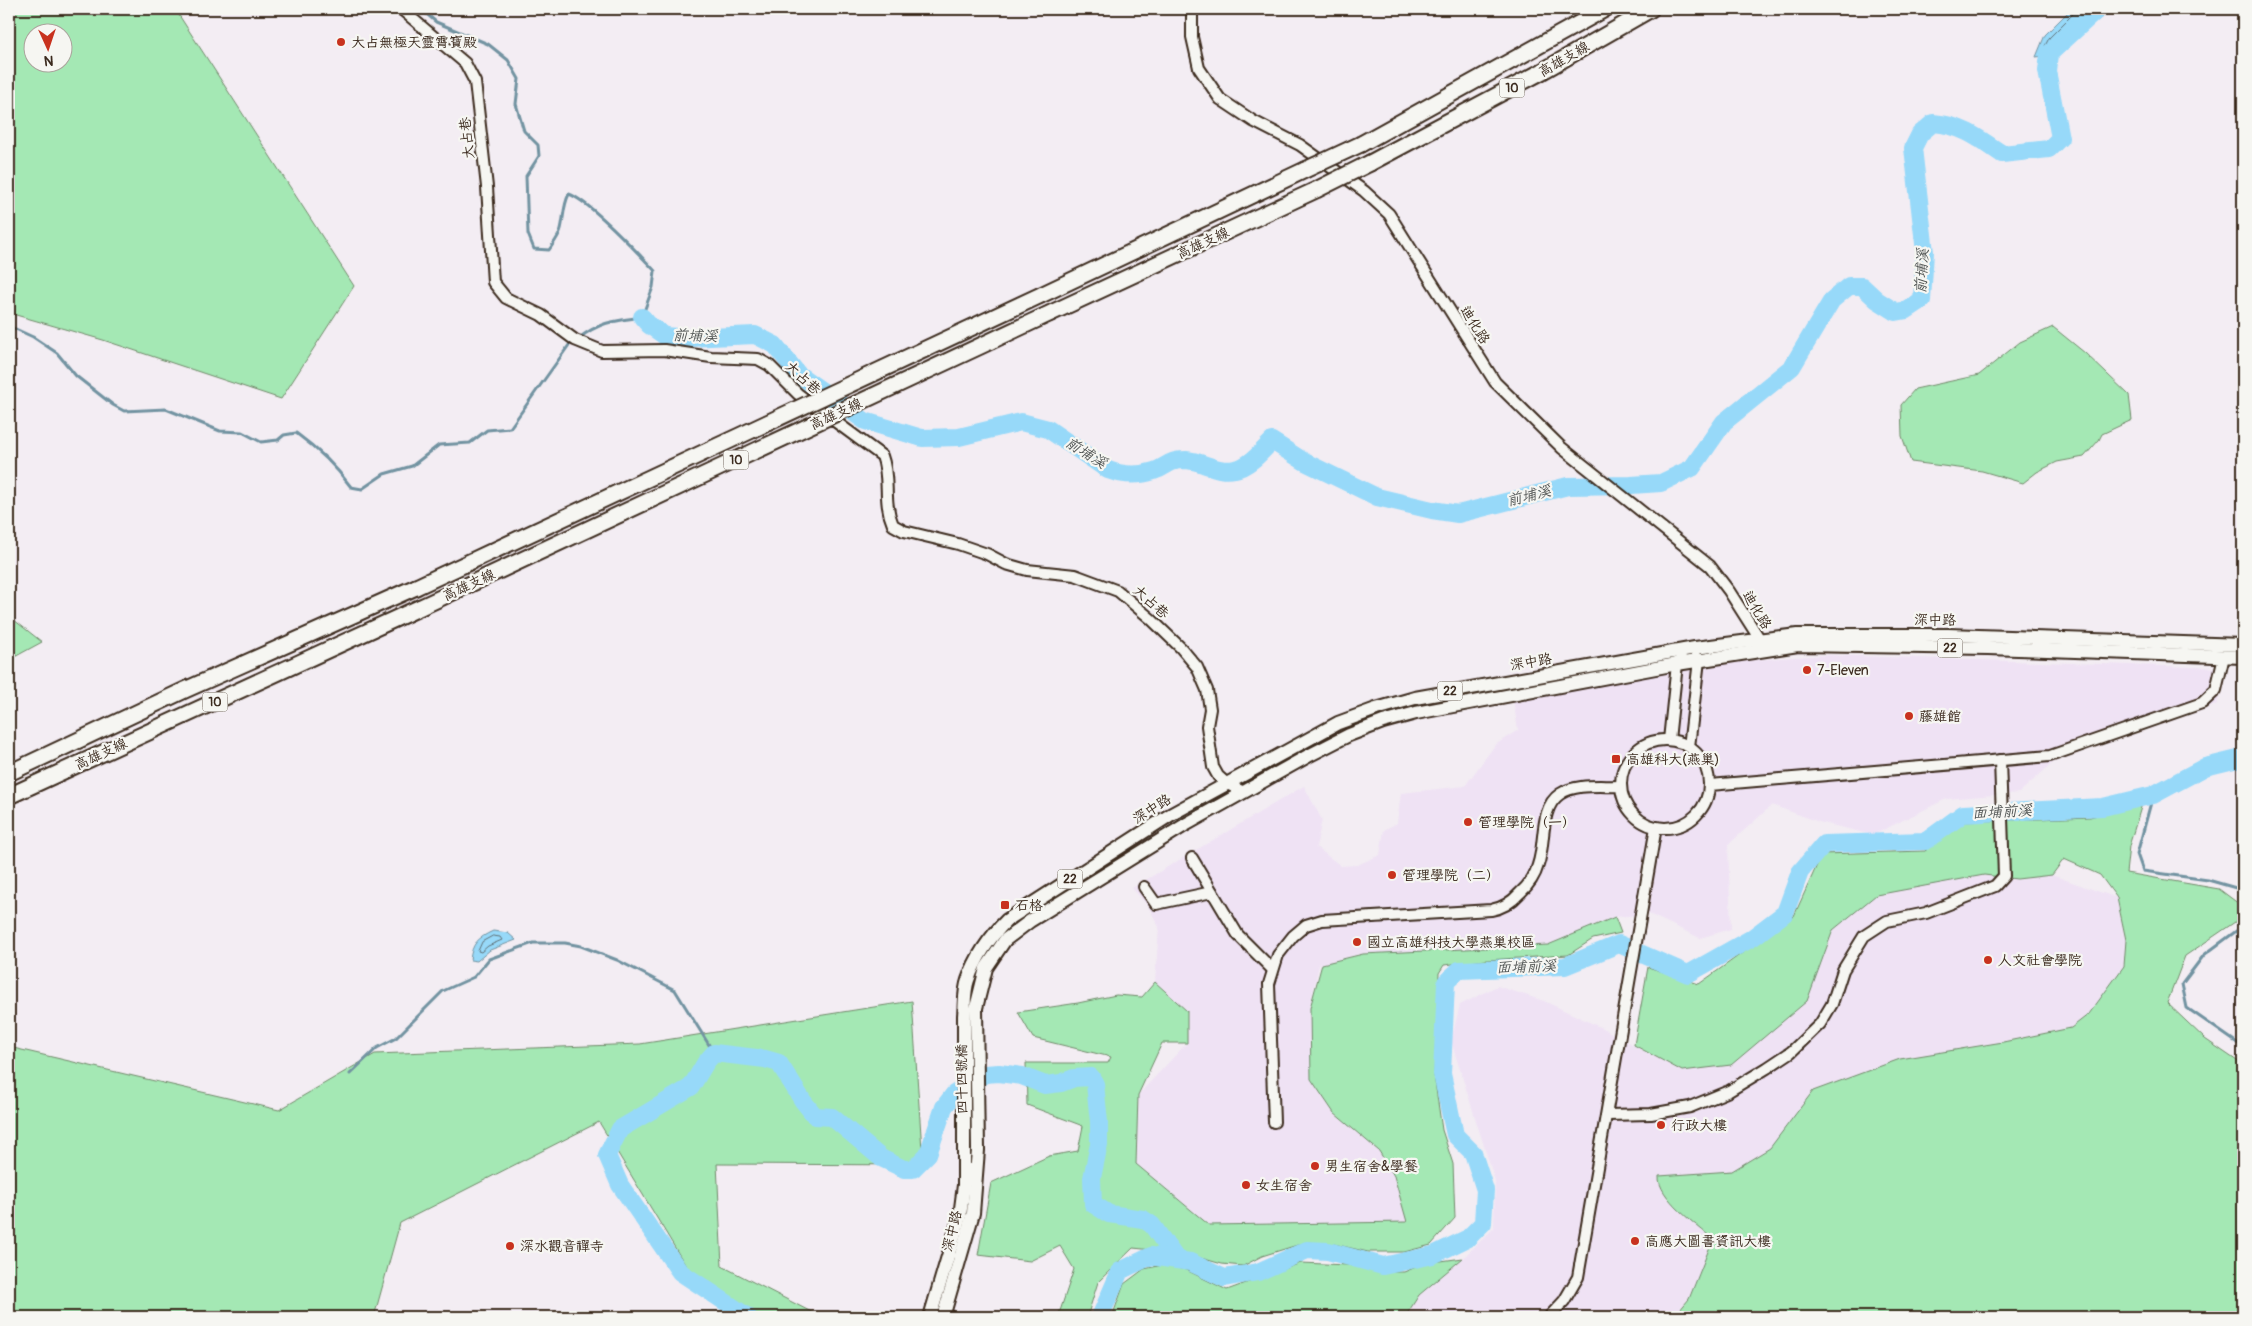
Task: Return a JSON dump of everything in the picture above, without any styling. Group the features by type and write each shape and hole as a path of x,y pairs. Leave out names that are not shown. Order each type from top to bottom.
{"highway":[{"name":"高雄支線","path":"9,773 185,690 416,587 1361,144 1605,9"},
{"name":"高雄支線","path":"9,796 421,607 1316,190 1370,164 1541,72 1651,9"}],"main road":[{"name":"深中路","path":"964,1016 968,979 990,937 1007,920 1222,780 1338,723 1376,709 1415,698 1689,649 1761,644 2224,651"},
{"name":"深中路","path":"976,1008 986,968 1005,940 1030,921 1185,825 1349,735 1383,722 1416,713 1699,660 1761,644"},
{"name":"22","path":"2224,651 2243,646"},
{"name":"22","path":"2224,651 2243,658"},
{"name":"四十四號橋","path":"976,1008 978,1150"},
{"name":"四十四號橋","path":"964,1016 965,1153"},
{"name":"深中路","path":"943,1317 973,1213 978,1150"},
{"name":"深中路","path":"930,1317 960,1216 965,1153"}],"street":[{"name":"大占巷","path":"401,9 465,62 475,82 486,187 493,282 506,298 541,315 575,340 602,351 664,350 712,357 758,359 769,365 798,394 882,456 886,468 886,499 893,524 904,531 987,554 1006,564 1027,570 1075,575 1118,591 1163,630 1197,667 1208,690 1210,754 1222,780"},
{"name":"迪化路","path":"1192,9 1192,36 1199,68 1220,99 1253,121 1300,145 1364,191 1389,214 1495,382 1562,448 1710,566 1730,591 1761,644"},
{"path":"1669,740 1677,664 1689,649 1699,660 1689,747"},
{"path":"1710,786 2050,756 2202,703 2216,690 2224,651"},
{"path":"1669,740 1689,747 1699,756 1706,768 1710,786 1708,797 1694,817 1682,824 1669,828 1656,827 1642,822 1631,813 1624,800 1620,786 1622,772 1627,760 1649,742 1669,740"},
{"path":"1607,1116 1651,1114 1690,1107 1737,1086 1792,1052 1820,1024 1832,1004 1843,970 1864,936 1887,921 1926,913 1995,886 2004,876 2000,760"},
{"path":"1222,780 1244,792"},
{"path":"1274,1122 1269,984 1272,969 1278,956 1294,936 1306,925 1322,920 1491,910 1512,902 1530,884 1539,864 1546,820 1552,801 1562,793 1575,788 1620,786"},
{"path":"1549,1317 1564,1300 1578,1277 1656,827"},
{"path":"1192,858 1238,935 1272,969"},
{"path":"1144,887 1156,904 1212,892"}],"shaded area":[{"name":"國立高雄科技大學燕巢校區","path":"1826,655 2225,668 2217,704 2056,760 2019,793 1946,799 1873,835 1819,822 1772,805 1728,845 1731,929 1700,938 1649,914 1615,917 1548,945 1363,954 1319,965 1310,1008 1334,1113 1379,1151 1394,1176 1408,1222 1209,1225 1136,1164 1138,1095 1187,1043 1187,1011 1155,982 1159,927 1148,906 1132,888 1304,786 1322,820 1316,847 1341,866 1357,865 1380,855 1384,830 1397,823 1401,793 1465,786 1495,745 1518,730 1513,700 1735,661"},
{"name":"國立高雄科技大學燕巢校區","path":"1984,875 2017,879 2052,875 2117,898 2126,940 2124,966 2089,1014 2071,1028 2003,1042 1813,1091 1770,1148 1733,1171 1666,1197 1713,1239 1689,1299 1674,1317 1405,1317 1419,1295 1463,1258 1494,1228 1495,1181 1451,1041 1460,1005 1497,986 1544,1001 1602,1028 1682,1071 1807,1001 1833,930 1876,894"}],"green space":[{"path":"9,9 175,9 354,286 281,399 103,340 9,313"},
{"path":"2053,327 2085,353 2129,395 2132,420 2102,434 2084,457 2057,462 2037,472 2023,483 1982,471 1911,462 1902,436 1901,405 1915,389 1979,375 2020,342"},
{"path":"9,616 42,642 9,660"},
{"path":"2142,804 2129,846 2126,873 2219,889 2243,907 2243,912 2235,922 2185,956 2167,1003 2205,1039 2243,1065 2243,1317 1674,1317 1689,1299 1713,1239 1671,1202 1664,1193 1659,1176 1732,1171 1770,1148 1813,1091 1900,1059 2003,1042 2071,1028 2089,1014 2124,966 2126,940 2117,898 2100,875 2064,859 2052,875 2017,879 1984,875 1876,895 1833,930 1807,1001 1731,1065 1682,1071 1634,1045 1648,967 1699,984 1794,916 1822,854 1925,851 1963,822 2090,817"},
{"path":"1615,917 1621,933 1593,939 1568,955 1486,960 1444,965 1439,973 1434,1075 1442,1130 1453,1164 1455,1218 1431,1245 1404,1252 1368,1252 1334,1244 1307,1242 1262,1256 1243,1266 1222,1264 1183,1253 1133,1248 1098,1282 1087,1317 1058,1317 1074,1269 1060,1246 1030,1261 978,1255 991,1183 1049,1156 1078,1151 1083,1126 1027,1105 1026,1063 1108,1063 1111,1057 1033,1038 1018,1012 1116,995 1142,997 1155,982 1187,1011 1187,1043 1162,1043 1138,1095 1136,1164 1209,1225 1407,1222 1394,1176 1379,1151 1334,1113 1311,1079 1310,1008 1322,964 1363,954 1548,945"},
{"path":"912,1001 923,1165 717,1164 722,1266 821,1317 735,1317 689,1271 599,1122 400,1223 374,1317 9,1317 9,1047 279,1110 375,1054 640,1044"},
{"path":"1463,1258 1419,1295 1405,1317 1112,1317 1124,1284 1144,1269 1163,1265 1186,1270 1227,1290 1301,1263 1347,1265 1385,1272 1404,1272 1426,1263"}],"water":[{"path":"2071,9 2114,9 2085,29 2061,54 2036,57 2045,35"},
{"path":"493,931 508,933 516,940 490,950 477,961 470,960 474,945 483,936"}],"waterway":[{"path":"421,9 436,22 488,44 508,60 519,79 516,104 524,131 538,145 539,156 526,176 528,234 534,249 549,250 556,240 561,229 569,194 589,206 655,271 653,287 642,317 602,325 579,338"},
{"name":"前埔溪","path":"642,317 649,325 665,336 688,338 755,335 775,345 798,374 865,421 922,438 959,437 1021,422 1048,429 1108,470 1119,473 1148,473 1171,462 1180,460 1198,462 1228,470 1240,468 1260,454 1272,441 1305,462 1377,497 1458,514 1568,486 1661,483 1692,468 1724,422 1792,367 1832,300 1849,286 1862,286 1877,300 1896,312 1907,310 1922,300 1925,252 1913,148 1920,134 1933,123 1943,124 1962,129 2002,154 2049,149 2060,138 2047,71 2049,54 2098,9"},
{"path":"9,326 33,337 57,353 76,376 113,405 124,411 166,409 220,431 242,432 261,442 278,440 284,435 296,433 326,458 351,487 362,489 384,474 412,466 439,445 470,443 487,430 510,428 569,345 574,342"},
{"name":"面埔前溪","path":"1100,1317 1120,1271 1151,1256 1190,1262 1224,1278 1258,1272 1307,1250 1328,1251 1383,1266 1433,1255 1468,1238 1483,1223 1485,1190 1473,1153 1455,1135 1442,1074 1446,982 1459,970 1565,966 1619,944 1688,974 1752,938 1785,913 1800,872 1824,844 1926,841 1963,814 2103,807 2153,795 2205,767 2238,759 2243,761"},
{"path":"2153,795 2137,854 2143,871 2208,880 2243,890"},
{"path":"2243,926 2204,955 2182,984 2187,1008 2243,1047"},
{"path":"350,1074 377,1048 396,1038 443,991 474,977 489,959 533,943 565,943 581,946 617,960 675,990 714,1053"},
{"path":"748,1317 680,1272 620,1185 607,1155 620,1129 691,1087 706,1062 714,1053 765,1059 779,1063 815,1116 832,1117 881,1158 904,1169 913,1169 928,1154 944,1107 954,1094 985,1074 999,1073 1022,1076 1045,1085 1061,1083 1074,1078 1091,1077 1095,1084 1099,1122 1099,1144 1092,1178 1093,1204 1109,1214 1143,1219 1152,1225 1177,1260"}],"place":[{"name":"大占無極天靈霄寶殿","path":"341,42"},
{"name":"7-Eleven","path":"1807,670"},
{"name":"藤雄館","path":"1909,716"},
{"name":"高雄科大(燕巢)","path":"1616,759"},
{"name":"管理學院（一）","path":"1468,822"},
{"name":"管理學院（二）","path":"1392,875"},
{"name":"石格","path":"1005,905"},
{"name":"國立高雄科技大學燕巢校區","path":"1357,942"},
{"name":"人文社會學院","path":"1988,960"},
{"name":"行政大樓","path":"1661,1125"},
{"name":"男生宿舍&學餐","path":"1315,1166"},
{"name":"女生宿舍","path":"1246,1185"},
{"name":"高應大圖書資訊大樓","path":"1635,1241"},
{"name":"深水觀音禪寺","path":"510,1246"}]}
